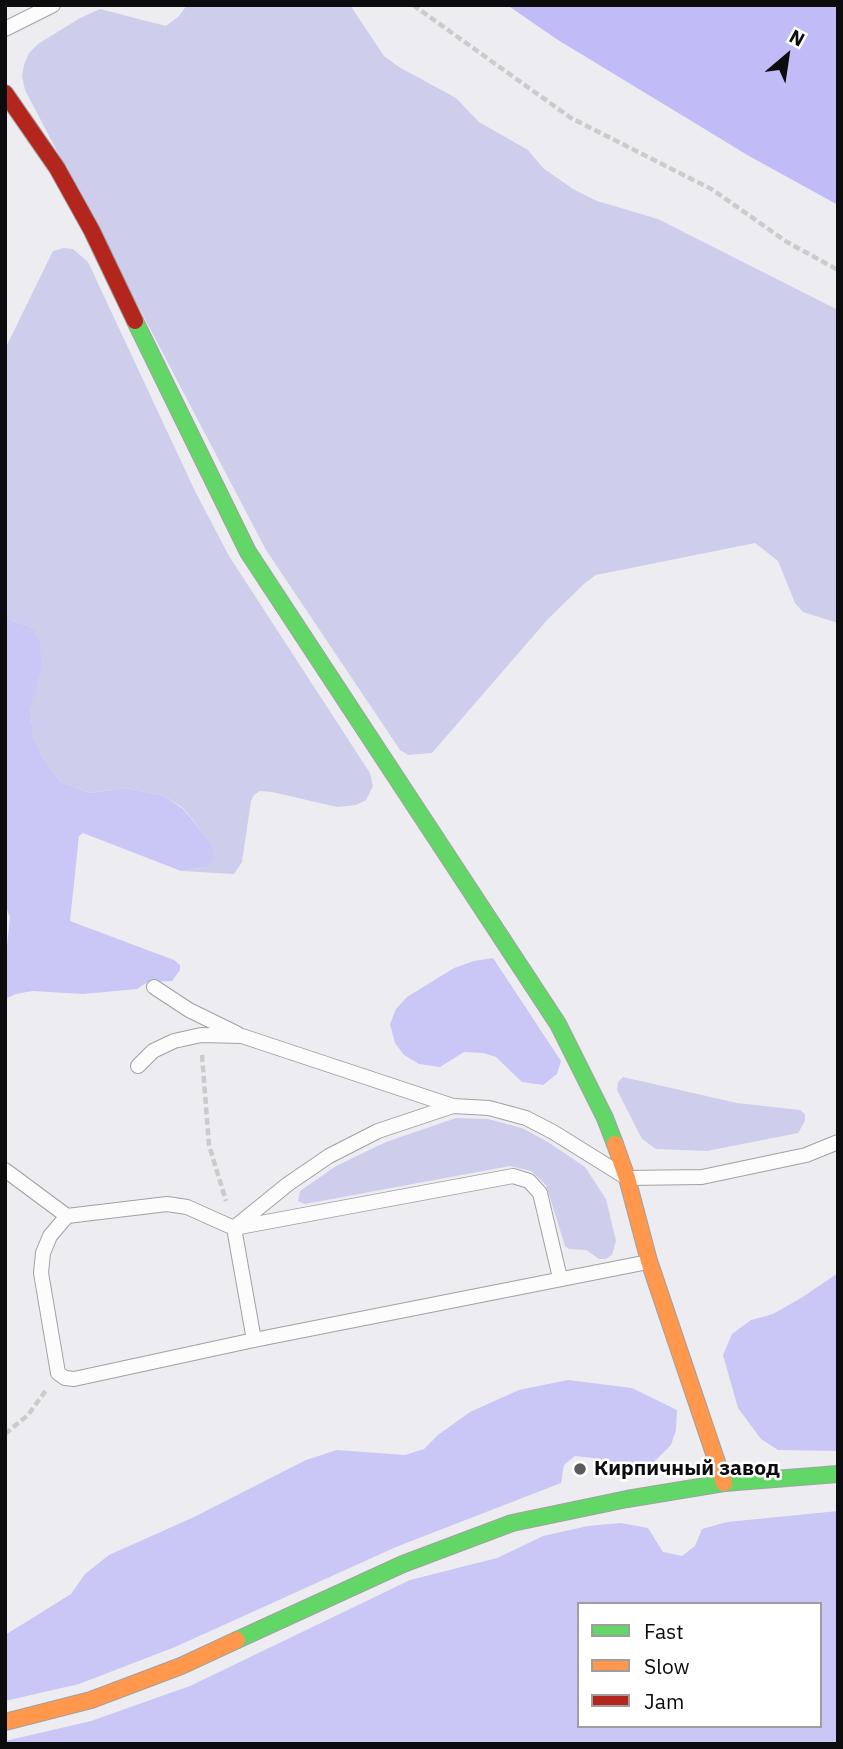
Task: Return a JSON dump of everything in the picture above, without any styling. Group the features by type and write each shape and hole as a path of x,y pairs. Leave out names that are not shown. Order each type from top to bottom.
{"street":[{"path":"5,93 57,168 92,231 248,552 558,1024 605,1118 626,1178 649,1261 724,1483"},
{"path":"5,1722 91,1700 181,1666 403,1564 512,1523 627,1499 724,1483 838,1474"}],"lane":[{"path":"5,29 53,5"},
{"path":"154,987 189,1010 242,1036 453,1106 489,1108 526,1118 626,1178 702,1177 806,1155 838,1142"},
{"path":"138,1066 153,1051 174,1041 201,1035 242,1036"},
{"path":"234,1228 288,1184 329,1156 378,1131 453,1106"},
{"path":"5,1170 67,1216"},
{"path":"560,1278 540,1193 529,1181 513,1176 234,1228 187,1207 167,1204 67,1216 50,1236 43,1253 41,1273 58,1373 65,1378 74,1378 649,1261"},
{"path":"234,1228 254,1340"}],"path":[{"path":"413,5 571,118 713,190 787,242 838,270"},
{"path":"201,1035 209,1145 234,1228"},
{"path":"5,1434 28,1415 58,1373"}],"shaded area":[{"path":"187,5 350,5 384,56 456,98 479,122 528,150 543,168 573,189 597,201 658,219 838,310 838,623 803,612 795,603 778,561 755,543 596,575 548,619 432,753 408,755 400,750 266,550 25,90 22,76 29,53 38,44 80,18 100,9 166,26 179,16"},
{"path":"507,5 838,5 838,205 749,156 558,40"},
{"path":"73,249 88,262 195,491 229,556 370,773 373,786 366,800 356,805 337,807 272,792 260,791 254,795 242,862 234,874 181,871 206,867 208,839 183,808 164,796 127,788 90,793 61,782 34,741 30,709 34,689 32,628 5,617 5,349 53,251"},
{"path":"5,617 32,628 40,643 42,665 30,709 34,740 43,758 61,782 90,793 127,788 164,796 183,809 208,839 213,851 212,861 206,867 181,871 83,833 79,836 70,921 174,960 180,965 180,970 172,981 148,982 137,989 83,994 32,991 5,999 10,917 5,905"},
{"path":"493,958 561,1061 557,1074 543,1085 522,1082 496,1057 483,1053 464,1052 440,1067 419,1064 404,1055 395,1043 390,1024 396,1009 407,997 454,968"},
{"path":"623,1077 737,1103 800,1110 805,1114 805,1121 798,1133 707,1151 656,1149 642,1139 617,1090 618,1082"},
{"path":"456,1118 488,1119 522,1128 585,1167 606,1199 616,1241 612,1255 599,1259 586,1250 569,1249 565,1246 546,1185 531,1171 510,1166 305,1204 298,1201 300,1191 336,1166 386,1142"},
{"path":"838,1273 838,1451 778,1450 761,1439 738,1408 723,1355 732,1334 751,1320 773,1314"},
{"path":"568,1380 632,1388 677,1410 676,1430 671,1445 654,1462 630,1472 603,1468 593,1458 575,1456 564,1465 561,1483 396,1547 175,1647 79,1684 5,1701 5,1635 71,1594 85,1574 109,1555 194,1517 306,1460 337,1450 405,1455 424,1449 438,1435 470,1412 519,1390"},
{"path":"838,1511 838,1744 5,1744 5,1741 91,1721 190,1686 410,1580 497,1558 543,1536 588,1526 621,1523 648,1528 663,1552 682,1556 695,1546 702,1529 727,1522"}],"traffic: fast":[{"path":"135,321 248,552 558,1024 605,1118 615,1144"},
{"path":"237,1640 403,1564 512,1523 627,1499 724,1483 838,1474"}],"traffic: slow":[{"path":"615,1144 649,1261 724,1483"},
{"path":"5,1722 91,1700 181,1666 237,1640"}],"traffic: jam":[{"path":"5,93 57,168 92,231 135,321"}],"place":[{"name":"Кирпичный завод","path":"580,1469"}]}
